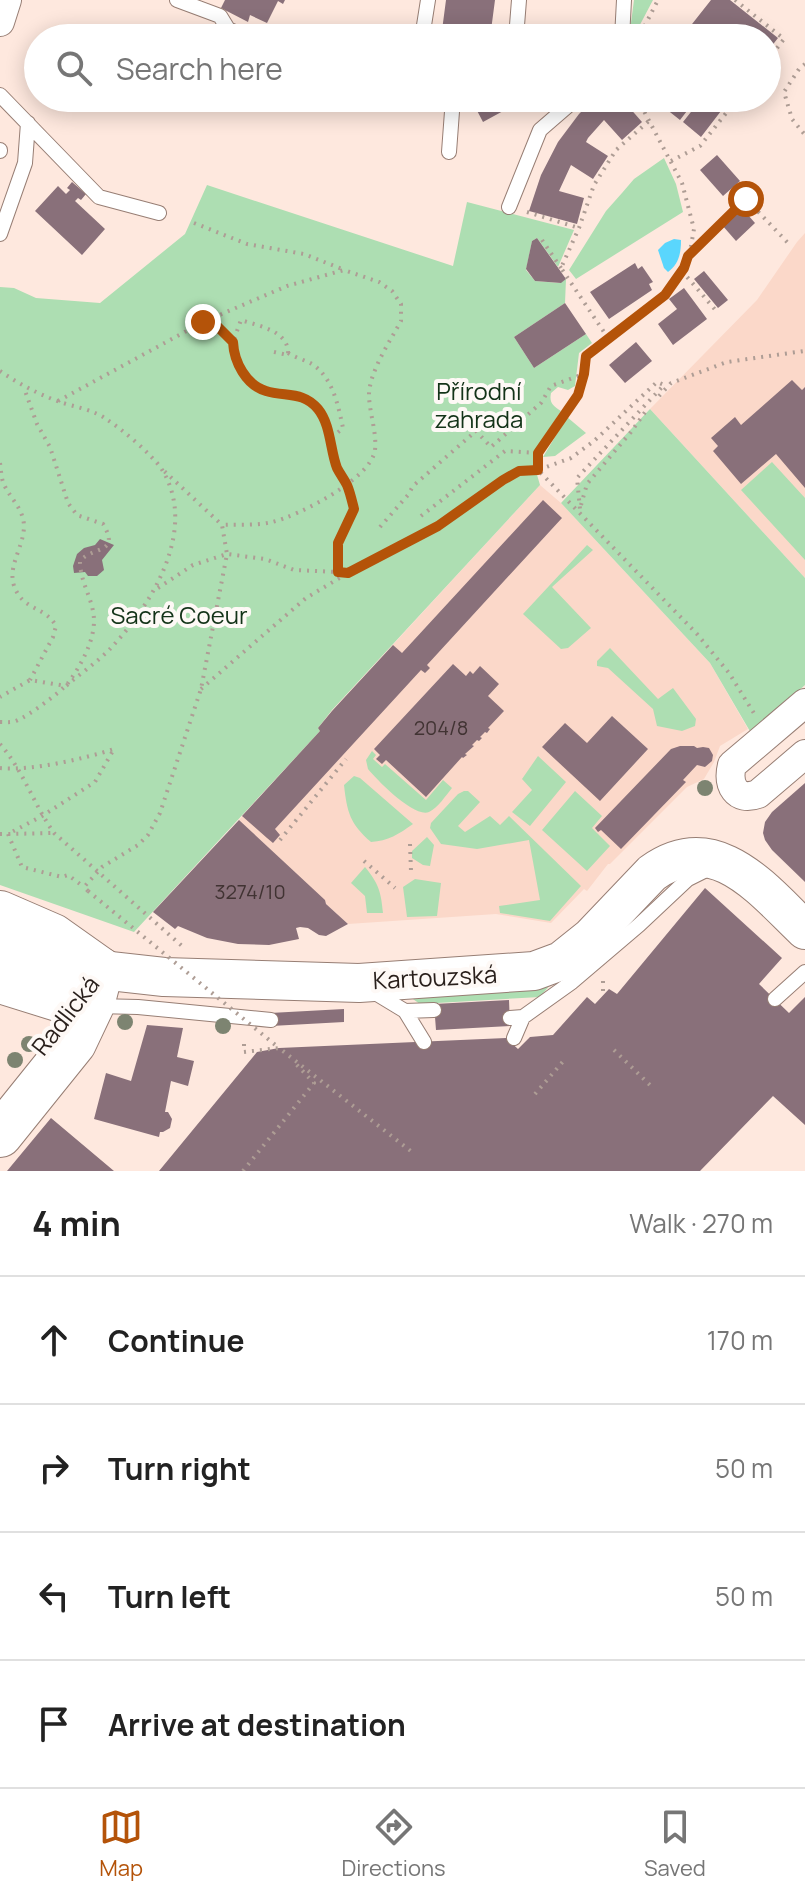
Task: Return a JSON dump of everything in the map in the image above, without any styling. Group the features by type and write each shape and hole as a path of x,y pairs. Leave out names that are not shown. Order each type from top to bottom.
{"main road":[{"name":"Kartouzská","path":"0,951 51,966 89,993 164,977 359,983 534,971 561,961 591,937 662,866 674,860 698,857 725,863 757,884 805,930"},
{"path":"0,913 53,936 89,993"},
{"path":"0,981 89,993"},
{"name":"Radlická","path":"0,1098 89,993"},
{"name":"Radlická","path":"0,1135 69,1050 85,1023 89,993"}],"street":[{"path":"0,22 7,0"},
{"path":"805,703 732,765 730,782 742,796 750,797 758,794 805,754"}],"lane":[{"path":"177,0 194,3 220,16 225,24"},
{"path":"424,24 428,0"},
{"path":"517,24 519,0"},
{"path":"623,24 624,0"},
{"path":"0,95 99,197 159,213"},
{"path":"449,152 452,112"},
{"path":"509,207 540,130 561,112"},
{"path":"0,234 25,163 28,123"},
{"path":"514,1038 517,1017 572,982 688,879 725,863"},
{"path":"775,999 805,972"},
{"path":"359,983 405,1011 424,1042"},
{"path":"89,993 138,1007 271,1020"},
{"path":"405,1011 434,1010"}],"path":[{"path":"645,24 658,0"},
{"path":"735,0 765,24"},
{"path":"805,64 784,92 792,119 805,135"},
{"path":"645,112 682,183 694,229 688,256 682,271 665,295 586,356 578,395 538,453 538,470 697,634 729,673 762,728"},
{"path":"671,161 700,146 727,112"},
{"path":"561,268 594,185 616,150 650,120"},
{"path":"688,256 746,199 789,244"},
{"path":"529,213 579,228"},
{"path":"194,223 247,244 304,254 379,282 398,299 402,315 380,358 369,391 375,450 370,464 347,485 307,509 271,523 222,525"},
{"path":"542,240 608,338"},
{"path":"58,401 210,319 287,286 344,270"},
{"path":"682,271 718,313"},
{"path":"210,319 233,342"},
{"path":"288,353 286,341 278,334 241,320 233,342 233,354 248,378 266,391 306,399 322,413 338,470 347,485 354,509 338,543 338,572"},
{"path":"580,511 587,484 671,383 727,362 804,351"},
{"path":"274,352 288,353 314,365 323,374 335,393 343,428 330,439"},
{"path":"0,371 24,387 103,416 129,436 222,525 227,554 201,689 160,813 148,835 98,871 86,889"},
{"path":"380,527 413,486 476,431 491,447 541,403 551,386 584,374"},
{"path":"201,689 306,598 438,526 519,471 538,470 571,458 594,441 657,382 664,385 577,478 580,511"},
{"path":"24,387 37,424 50,447 68,503 77,515 103,524 109,539 101,551 92,552 80,561 83,582 93,609 93,637 66,686"},
{"path":"421,516 505,451 538,453"},
{"path":"0,463 3,482 17,502 23,518 24,530 12,570 13,583 18,596 51,617 56,626 30,680 0,697"},
{"path":"0,722 20,720 108,652 156,589 172,546 175,518 171,490 160,468"},
{"path":"156,589 193,565 227,554 265,559 294,570 348,573"},
{"path":"30,680 66,686"},
{"path":"0,744 10,755 54,833 182,946"},
{"path":"0,768 19,770 114,749 95,782 8,834"},
{"path":"280,840 346,759"},
{"path":"0,834 54,833"},
{"path":"8,834 22,867 62,877 68,875 281,1050 412,1152"},
{"path":"410,844 411,871"},
{"path":"364,861 395,888"},
{"path":"603,979 603,995"},
{"path":"243,1171 314,1083 281,1050 244,1052 244,1044"},
{"path":"614,1050 652,1087"},
{"path":"535,1094 566,1058"}],"shaded area":[{"path":"805,233 805,578 650,409 757,300"},
{"path":"540,485 561,503 710,663 748,729 720,746 704,779 687,787 608,864 587,891 584,889 551,923 496,914 348,924 239,820 320,731 318,728 332,711"}],"green space":[{"path":"634,0 653,0 640,24 631,24"},
{"path":"664,158 676,184 683,212 576,279 569,270 606,211 634,179"},
{"name":"Sacré Coeur","path":"207,185 453,266 467,202 574,230 558,267 537,238 532,241 526,270 535,281 560,283 566,279 565,303 514,337 534,368 586,334 592,343 579,353 575,386 568,390 558,387 551,393 552,404 561,411 534,452 533,461 540,485 332,710 318,728 320,731 134,932 0,885 0,287 14,288 36,298 100,303 185,234"},
{"path":"650,409 805,578 805,685 751,733 710,663 561,503"},
{"path":"567,417 586,433 555,456 543,457"},
{"path":"772,462 805,498 805,560 741,490"},
{"path":"587,545 593,550 552,587 591,628 568,648 561,649 523,614"},
{"path":"610,648 658,699 673,688 696,719 695,726 682,731 657,726 653,709 608,668 597,666 597,661"},
{"path":"372,751 376,755 373,759 382,767 385,764 426,800 443,780 452,788 429,812 414,809 396,797 368,769 366,760"},
{"path":"538,756 566,782 530,826 512,812 532,790 522,779"},
{"path":"354,776 413,824 393,836 371,842 358,829 348,810 344,785"},
{"path":"464,791 480,802 458,826 465,832 490,816 500,825 509,816 581,886 550,921 500,913 499,906 540,900 529,840 477,849 441,844 430,828 431,823"},
{"path":"575,791 602,816 592,828 610,846 587,871 542,830"},
{"path":"427,837 434,845 430,866 412,858 412,851"},
{"path":"365,867 378,888 383,913 367,913 365,896 351,883"},
{"path":"415,879 441,883 437,916 407,917 403,887"},
{"path":"550,985 540,997 420,1004 410,997"}],"water":[{"path":"674,239 681,240 680,254 668,272 658,250"}],"building":[{"path":"225,0 285,0 283,4 278,1 267,23 250,15 248,22 221,8"},
{"path":"446,0 495,0 492,24 443,24"},
{"path":"711,0 730,0 760,24 692,24"},
{"path":"478,112 501,112 483,122"},
{"path":"633,112 642,122 622,140 604,120 588,138 586,142 608,156 593,179 571,165 559,191 584,198 577,224 529,211 541,175 558,142 579,114"},
{"path":"670,112 686,112 680,120"},
{"path":"691,112 720,112 701,137 683,122"},
{"path":"717,155 740,181 723,196 700,170"},
{"path":"72,182 86,194 75,201 105,229 82,255 35,211 58,186 66,194"},
{"path":"741,207 755,223 736,241 722,225"},
{"path":"537,238 566,279 561,283 535,281 526,269 532,241"},
{"path":"635,263 638,269 642,266 653,282 649,284 652,290 609,319 590,292"},
{"path":"704,271 728,300 718,308 694,279"},
{"path":"684,288 707,319 673,345 658,324 677,309 669,299"},
{"path":"565,303 586,334 534,368 514,337"},
{"path":"636,342 652,361 625,383 609,365"},
{"path":"792,380 802,390 805,387 805,488 776,454 741,484 713,451 718,446 711,438 735,417 741,425"},
{"path":"543,500 562,518 427,665 430,668 425,673 421,670 275,829 280,835 273,843 242,816 393,645 402,653"},
{"path":"100,539 114,545 102,560 104,570 97,576 88,576 85,572 74,573 77,554"},
{"path":"453,664 466,676 470,671 473,674 480,666 499,684 488,696 504,711 426,797 386,760 382,764 376,759 380,755 374,749"},
{"path":"612,716 648,749 600,801 542,747 565,723 587,743"},
{"path":"680,746 709,748 712,761 705,767 697,765 683,780 686,782 621,849 601,830 598,832 595,828 671,749"},
{"path":"805,783 805,882 772,850 763,833 765,822 772,812"},
{"path":"239,820 348,924 326,936 300,927 296,928 299,939 269,945 238,944 207,938 178,926 175,929 153,912"},
{"path":"705,888 782,958 759,984 789,1013 805,997 805,1125 773,1096 700,1171 159,1171 257,1052 279,1048 506,1038 518,1049 530,1037 553,1035 587,997 595,1004 609,989 617,994"},
{"path":"509,1000 510,1026 436,1030 434,1004"},
{"path":"344,1009 344,1022 271,1026 270,1013"},
{"path":"147,1025 183,1028 177,1057 194,1061 188,1086 171,1081 165,1112 172,1119 170,1128 160,1132 159,1137 94,1119 106,1073 131,1081"},
{"path":"51,1118 114,1171 7,1171"}],"route":[{"path":"203,322 210,319 233,342 233,354 239,366 256,386 306,399 322,413 338,470 347,485 354,509 338,543 338,572 348,573 438,526 519,471 538,470 538,453 578,395 586,356 665,295 684,268 688,256 746,199"}],"park label":[{"name":"Přírodní zahrada","path":"479,406"}]}
